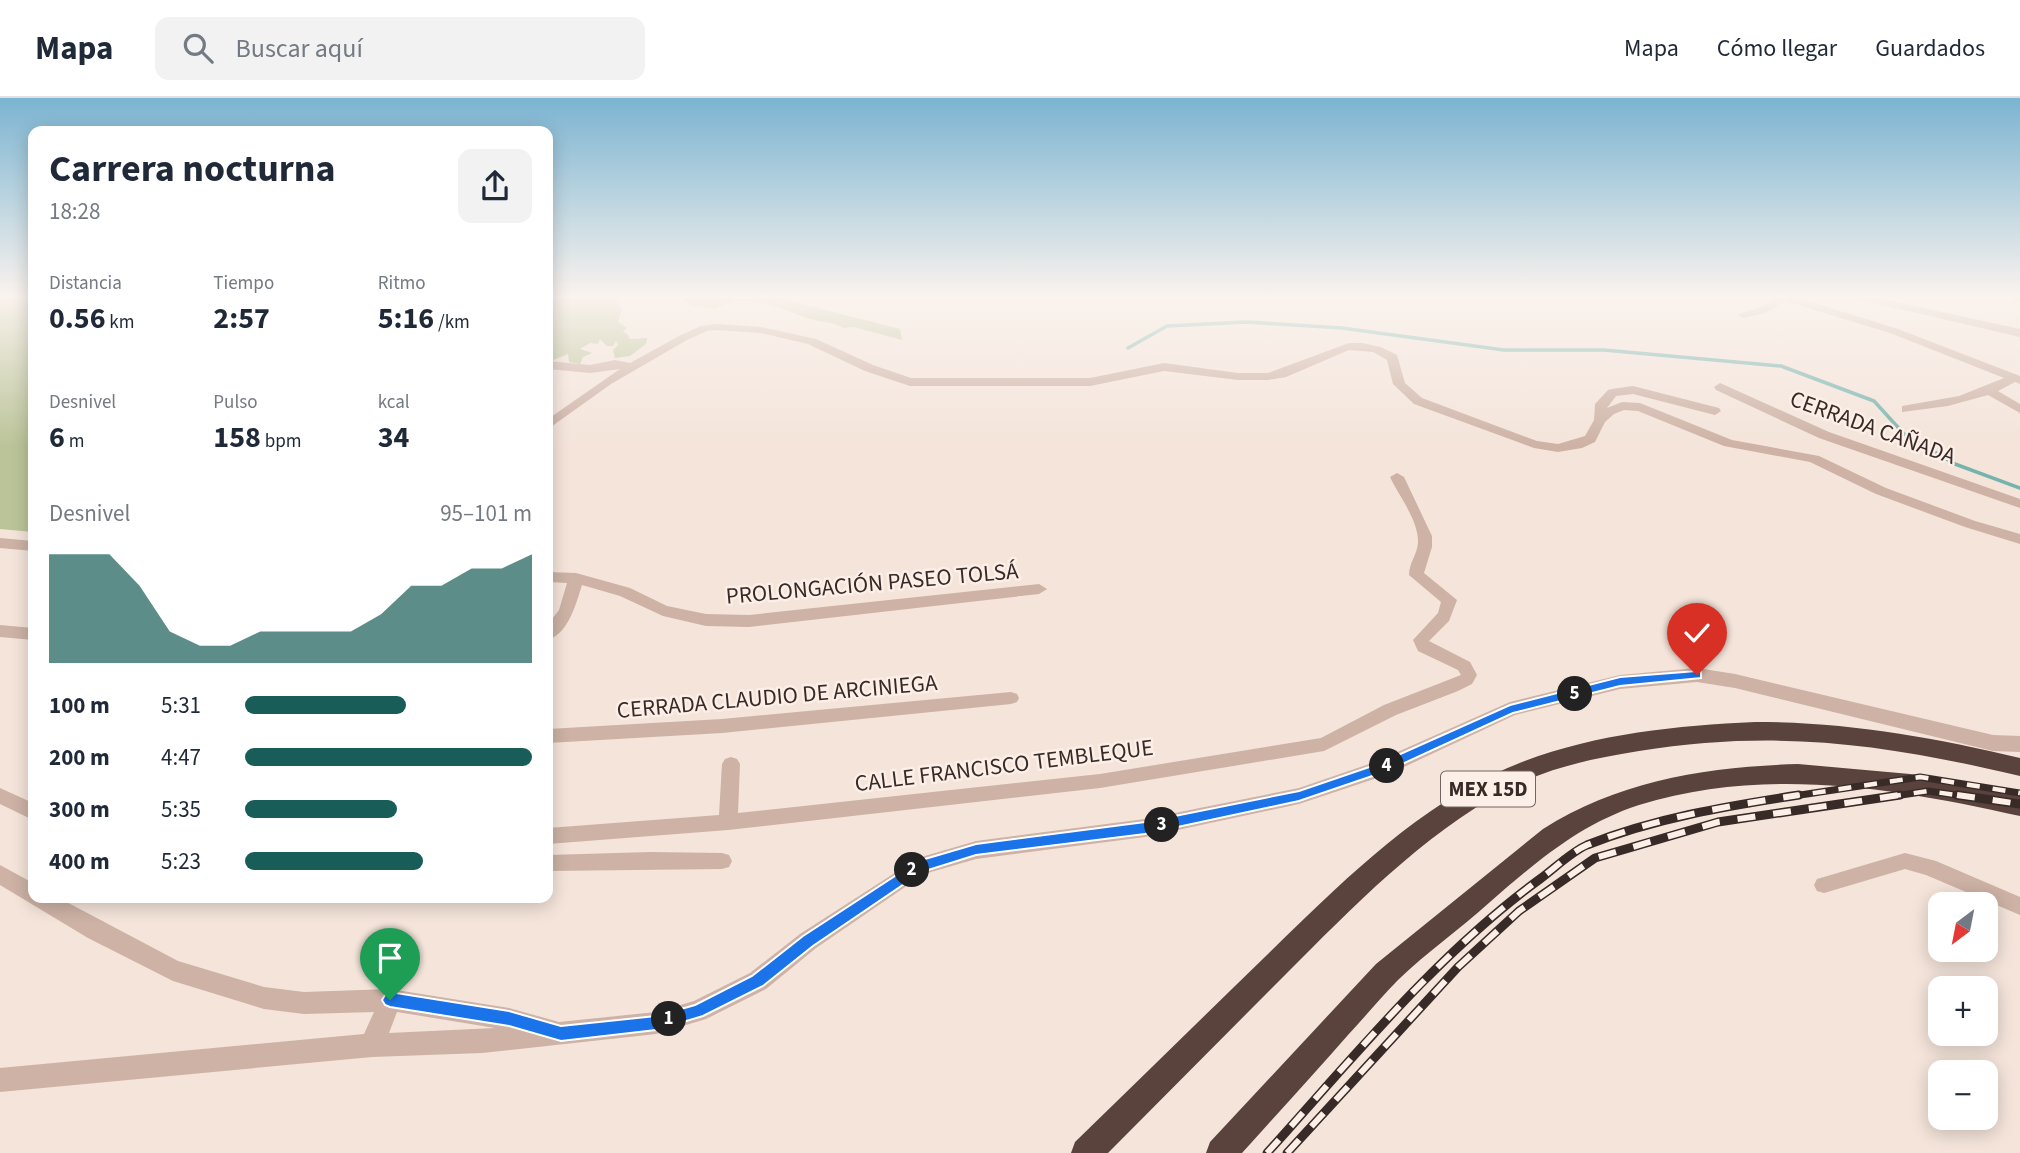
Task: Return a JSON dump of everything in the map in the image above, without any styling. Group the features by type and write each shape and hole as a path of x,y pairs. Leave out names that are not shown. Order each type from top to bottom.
{"highway":[{"name":"MEX 15D","path":"1086,1153 1342,899 1452,810 1501,782 1554,760 1606,747 1666,738 1749,732 1850,734 1900,741 2020,767"},
{"name":"MEX 15D","path":"1221,1153 1386,973 1538,844 1581,819 1626,800 1688,782 1758,773 1823,772 1874,776 2020,806"}],"street":[{"path":"553,421 607,380 666,347"},
{"path":"826,347 869,368 910,382 1090,382 1114,379 1144,368 1163,367 1264,377 1282,374 1340,348 1349,347"},
{"path":"1368,347 1382,351 1393,358 1399,384 1418,401 1534,444 1558,448 1577,445 1590,439 1600,420 1610,411 1622,406 1640,407 1729,443 1814,458 1881,491 2020,539"},
{"path":"1936,347 2017,379"},
{"path":"553,365 590,369 615,364 631,367"},
{"path":"590,369 607,380"},
{"path":"1906,409 1940,405 1991,392 2017,379"},
{"name":"CERRADA CAÑADA","path":"1720,387 1824,435 2017,503"},
{"path":"1600,420 1601,404 1612,393 1633,390 1715,411"},
{"path":"1991,392 2020,409"},
{"name":"CALLE FRANCISCO TEMBLEQUE","path":"553,836 728,822 1100,781 1324,744 1390,710 1452,687 1466,680 1469,675 1465,666 1424,647 1421,639 1449,610 1449,600 1417,575 1416,568 1425,543 1420,523 1397,477"},
{"path":"0,543 28,546"},
{"name":"PROLONGACIÓN PASEO TOLSÁ","path":"553,577 576,578 625,592 663,611 706,620 749,621 1039,589"},
{"path":"553,628 566,612 576,578"},
{"path":"0,631 28,634"},
{"path":"0,1080 372,1045 482,1041 656,1023 708,1007 758,981 808,941 918,867 976,850 1145,828 1299,796 1382,768 1510,709 1620,682 1697,675 1735,681 1993,743 2020,744"},
{"name":"CERRADA CLAUDIO DE ARCINIEGA","path":"553,737 722,726 1011,698"},
{"path":"728,822 731,764"},
{"path":"0,795 28,809"},
{"path":"553,863 722,861"},
{"path":"1824,885 1905,861 1929,867 2020,906"},
{"path":"0,874 28,891"},
{"path":"48,903 96,931 173,970 264,998 304,1003 390,1000 509,1019 561,1033"},
{"path":"372,1045 390,1000"}],"green space":[{"path":"0,347 28,347 28,532 0,529"},
{"path":"553,347 583,347 580,349 592,353 583,357 580,364 569,362 568,354 553,360"},
{"path":"616,347 642,347 630,356 615,358 613,350"}],"waterway":[{"path":"1484,347 1504,350 1604,350 1781,366 1874,401 1904,434 1955,464 2020,488"}],"railway":[{"path":"1790,797 1920,777 2020,793"},
{"path":"1888,797 1928,791 1970,797"},
{"path":"1790,797 1799,795"},
{"path":"1287,1153 1458,967 1519,911 1595,858 1718,822 1900,795"},
{"path":"1957,795 2020,804"},
{"path":"1267,1153 1431,974 1502,909 1575,852 1587,845 1665,820 1790,797"}],"route":[{"path":"390,1000 437,1005 509,1019 561,1033 656,1023 698,1011 758,981 808,941 884,887 918,867 976,850 1145,828 1299,796 1382,768 1510,709 1620,682 1661,676 1697,675"}]}
